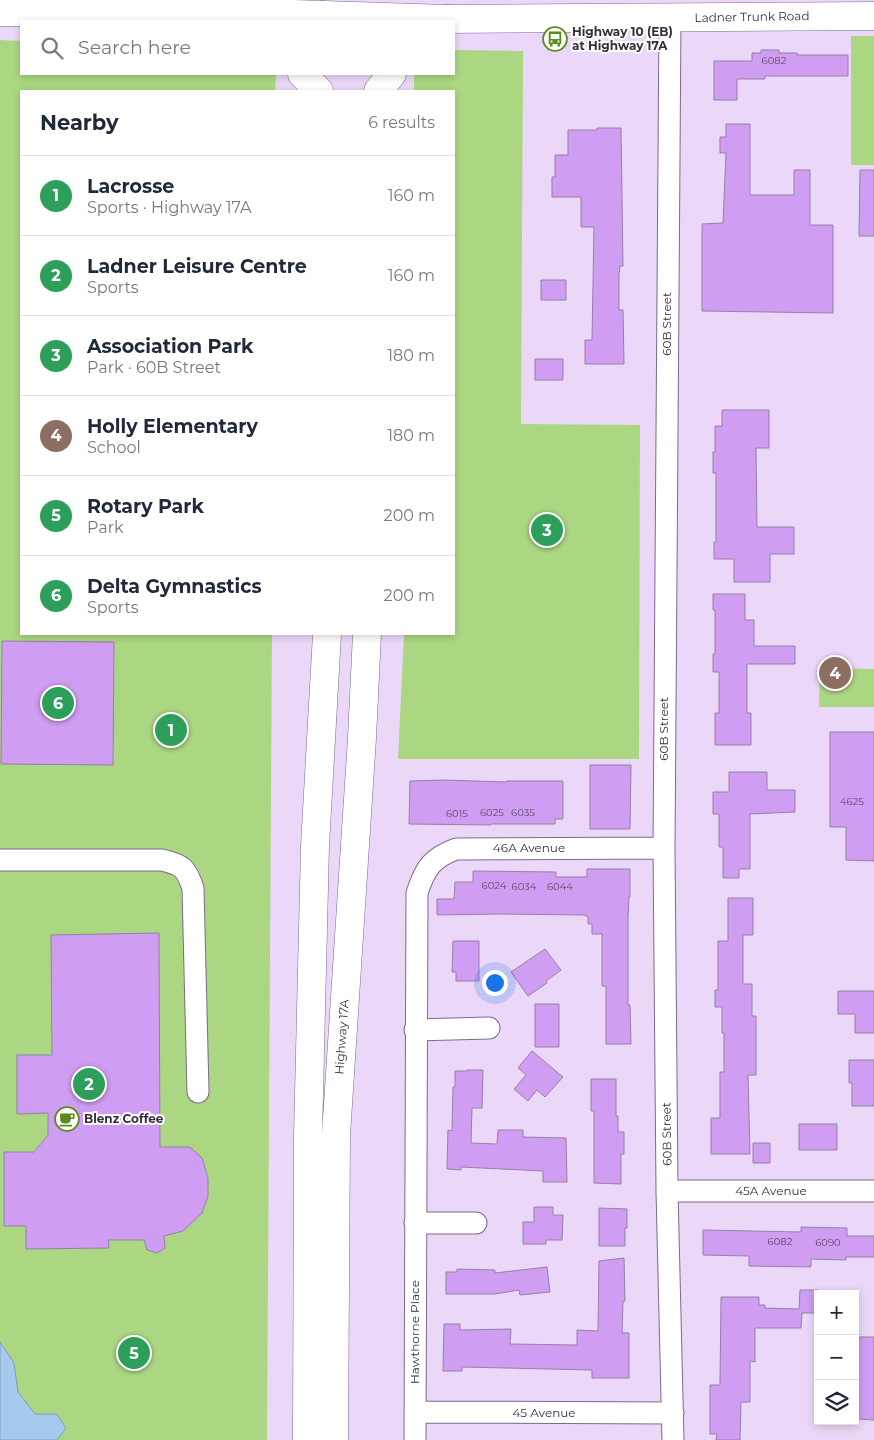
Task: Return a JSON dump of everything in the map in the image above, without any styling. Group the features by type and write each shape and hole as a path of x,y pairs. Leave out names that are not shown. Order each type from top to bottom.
{"main road":[{"name":"Ladner Trunk Road","path":"0,12 230,17 323,12 366,13 445,20 874,16"},
{"path":"303,75 318,90"},
{"path":"325,75 325,90"},
{"path":"369,75 370,90"},
{"path":"379,90 391,75"},
{"path":"307,1440 308,1135 315,846 327,635"},
{"name":"Highway 17A","path":"334,1440 336,1135 367,635"}],"street":[{"name":"60B Street","path":"670,18 664,848 673,1440"},
{"name":"46A Avenue","path":"417,893 422,878 430,866 441,855 456,849 664,848"},
{"path":"0,860 162,860 176,863 188,872 193,888 198,1092"},
{"name":"Hawthorne Place","path":"415,1440 417,893"},
{"path":"415,1030 489,1028"},
{"name":"45A Avenue","path":"668,1191 874,1191"},
{"path":"415,1223 476,1223"},
{"name":"45 Avenue","path":"415,1412 673,1413"}],"green space":[{"path":"851,36 874,36 874,165 851,165"},
{"path":"0,40 20,41 20,75 276,75 275,90 20,90 20,635 272,635 267,1440 0,1440"},
{"path":"455,50 523,51 521,424 640,425 639,759 398,759 404,635 455,635 455,90 414,90 414,76 455,75"},
{"path":"820,668 874,669 874,707 819,707"}],"water":[{"path":"0,1342 14,1363 18,1392 35,1414 57,1414 66,1428 57,1440 0,1440"}],"building":[{"path":"761,50 779,50 779,53 797,53 797,55 848,55 848,76 765,76 765,79 737,79 737,100 714,100 714,61 752,61 752,53 761,53"},
{"path":"726,124 750,124 750,195 794,195 794,170 810,170 810,225 833,225 833,313 702,311 702,224 723,223 726,153 720,153 720,137 726,137"},
{"path":"597,128 621,128 623,266 620,266 619,274 619,310 623,310 624,364 585,364 585,340 592,340 594,227 581,227 581,197 552,197 552,177 555,177 555,155 568,155 568,130 597,130"},
{"path":"860,170 874,170 874,236 859,236"},
{"path":"541,280 566,280 566,300 541,300"},
{"path":"535,359 563,359 563,380 535,380"},
{"path":"722,410 769,410 769,448 756,448 757,527 794,527 794,554 770,554 770,582 734,582 734,559 714,559 714,542 716,542 716,473 713,473 713,452 715,452 715,426 722,426"},
{"path":"713,594 745,594 745,620 754,620 754,646 795,646 795,664 747,664 747,713 751,713 751,745 715,745 715,713 719,713 719,672 713,672 715,610 713,610"},
{"path":"2,641 114,642 113,765 1,764"},
{"path":"830,732 874,732 874,861 846,860 846,827 830,827"},
{"path":"590,765 631,765 630,829 590,829"},
{"path":"729,772 767,772 767,790 795,790 795,812 750,814 750,869 739,869 739,878 723,878 723,847 719,847 719,814 713,814 713,792 729,792"},
{"path":"410,781 563,781 563,819 555,819 555,824 409,824"},
{"path":"587,869 630,869 628,1005 630,1005 631,1044 606,1044 606,986 602,986 602,934 592,934 592,924 588,924 588,916 437,915 437,899 454,899 455,882 473,882 473,871 556,872 556,877 587,877"},
{"path":"728,898 753,898 753,935 743,935 743,984 752,984 752,1016 756,1016 756,1075 748,1075 750,1154 711,1154 711,1118 720,1118 720,1072 724,1072 722,1007 715,1007 715,990 718,990 718,941 728,941"},
{"path":"159,933 160,1147 190,1147 202,1158 208,1178 208,1196 202,1213 183,1231 164,1236 165,1248 157,1253 147,1250 144,1240 108,1240 109,1248 26,1249 26,1226 4,1226 4,1152 34,1152 48,1135 48,1113 17,1114 17,1055 52,1055 51,935"},
{"path":"453,941 479,941 479,981 456,981 456,972 452,972"},
{"path":"545,949 561,970 546,981 547,983 528,996 511,972"},
{"path":"838,991 874,991 874,1033 855,1033 855,1014 838,1014"},
{"path":"535,1004 559,1004 559,1047 535,1047"},
{"path":"532,1051 563,1077 545,1097 537,1090 528,1101 514,1089 526,1075 518,1068"},
{"path":"849,1060 874,1060 874,1106 852,1106"},
{"path":"483,1070 482,1108 472,1108 471,1143 497,1144 498,1130 523,1130 523,1137 566,1138 567,1182 543,1182 543,1171 461,1167 461,1170 447,1169 448,1130 452,1131 455,1071"},
{"path":"591,1079 616,1079 618,1132 624,1132 624,1154 621,1154 621,1184 594,1183 594,1111 591,1111"},
{"path":"799,1124 837,1124 837,1150 799,1150"},
{"path":"753,1143 770,1143 770,1163 753,1163"},
{"path":"534,1207 553,1207 553,1215 563,1215 562,1240 546,1240 546,1244 523,1244 523,1222 534,1222"},
{"path":"599,1208 627,1209 625,1246 599,1246"},
{"path":"801,1227 847,1228 847,1236 874,1236 874,1257 846,1257 846,1260 811,1259 811,1267 749,1266 749,1256 703,1255 703,1230 801,1232"},
{"path":"624,1258 625,1301 623,1301 622,1333 629,1333 629,1378 592,1378 592,1370 462,1367 462,1371 443,1371 444,1324 460,1324 460,1330 511,1329 510,1344 577,1345 577,1330 598,1331 599,1261"},
{"path":"547,1267 550,1292 520,1295 519,1290 495,1294 446,1294 446,1272 457,1272 457,1269 495,1270 495,1273"},
{"path":"800,1290 814,1290 814,1313 802,1313 801,1328 755,1328 755,1362 750,1361 750,1402 741,1402 740,1440 716,1440 717,1434 710,1434 710,1385 720,1385 721,1297 759,1297 759,1305 765,1305 765,1308 799,1309"},
{"path":"860,1337 874,1337 874,1420 859,1419"}],"place":[{"name":"Highway 10 (EB) at Highway 17A","path":"555,39"},
{"name":"Association Park","path":"547,530"},
{"name":"Holly Elementary","path":"835,673"},
{"name":"Delta Gymnastics","path":"58,703"},
{"name":"Lacrosse","path":"171,730"},
{"name":"Ladner Leisure Centre","path":"89,1084"},
{"name":"Blenz Coffee","path":"67,1119"},
{"name":"Rotary Park","path":"134,1353"}]}
